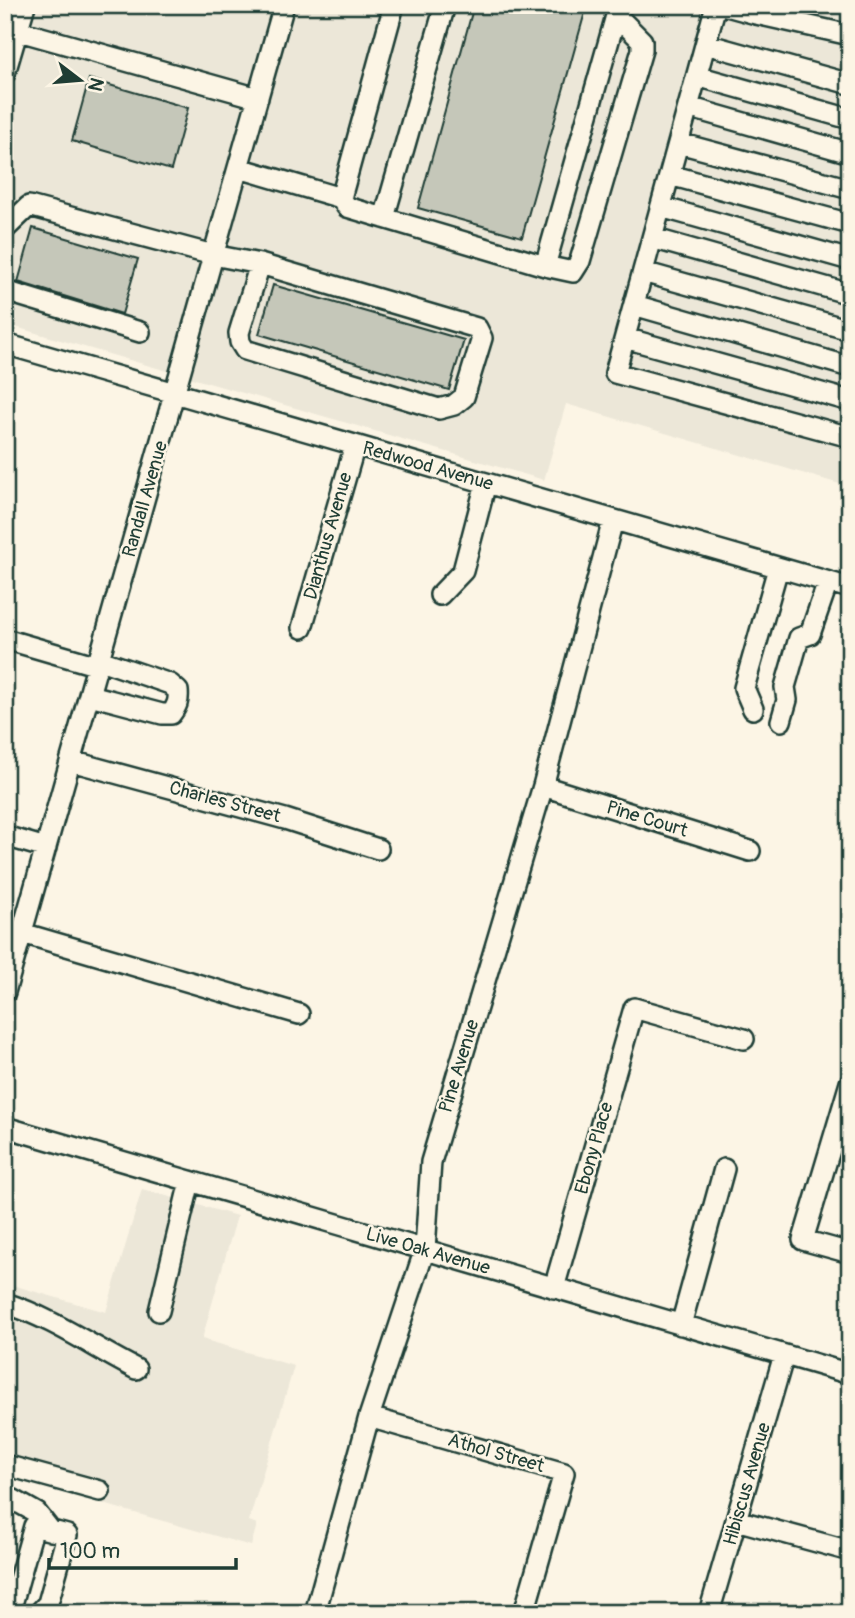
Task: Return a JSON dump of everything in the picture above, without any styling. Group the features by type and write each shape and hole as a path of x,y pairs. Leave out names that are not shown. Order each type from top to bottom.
{"street":[{"path":"5,73 11,28 25,5"},
{"name":"Randall Avenue","path":"5,992 284,5"},
{"path":"341,198 394,5"},
{"path":"384,218 444,9 440,5"},
{"path":"716,5 615,373 850,437"},
{"path":"723,5 757,10 850,35"},
{"path":"239,168 341,198 347,206 384,218 573,272 580,261 642,50 642,41 618,10"},
{"path":"545,266 618,10"},
{"path":"11,28 258,98"},
{"path":"706,44 850,84"},
{"path":"697,76 850,119"},
{"path":"688,107 850,153"},
{"path":"679,143 850,189"},
{"path":"670,175 850,224"},
{"path":"5,229 29,206 213,255 260,264 477,328 482,338 464,397 454,405 439,409 245,350 239,333 260,264"},
{"path":"661,208 850,260"},
{"path":"652,238 850,294"},
{"path":"643,272 850,330"},
{"path":"5,291 140,331"},
{"path":"634,306 850,367"},
{"path":"625,338 850,401"},
{"name":"Redwood Avenue","path":"5,344 850,588"},
{"name":"Dianthus Avenue","path":"302,628 355,445"},
{"path":"440,595 463,570 486,483"},
{"name":"Pine Avenue","path":"315,1613 369,1417 425,1250 431,1162 543,786 613,520"},
{"path":"753,709 744,688 778,568"},
{"path":"781,721 788,700 785,687 799,638 810,634 828,582"},
{"path":"5,639 170,684 178,691 179,699 170,714 162,714 90,695"},
{"name":"Charles Street","path":"71,761 285,818 379,849"},
{"name":"Pine Court","path":"543,786 750,851"},
{"path":"5,836 46,848"},
{"path":"22,933 299,1014"},
{"name":"Ebony Place","path":"554,1288 634,1008 744,1039"},
{"path":"850,1083 803,1240 850,1253"},
{"name":"Live Oak Avenue","path":"5,1127 850,1374"},
{"path":"681,1325 724,1169"},
{"path":"159,1311 190,1181"},
{"path":"5,1303 64,1328 136,1369"},
{"name":"Hibiscus Avenue","path":"709,1613 784,1355"},
{"name":"Athol Street","path":"369,1417 565,1473 524,1613"},
{"path":"5,1465 100,1491"},
{"path":"5,1495 37,1513 51,1531"},
{"path":"736,1520 850,1551"},
{"path":"15,1609 34,1526 67,1535 48,1603 39,1613"}],"shaded area":[{"path":"5,5 850,5 850,487 566,404 544,480 5,324"},
{"path":"142,1189 237,1216 202,1339 294,1366 249,1521 257,1524 251,1546 5,1476 5,1283 106,1312"}],"building":[{"path":"474,5 587,5 522,237 418,208"},
{"path":"89,79 188,108 171,170 72,141"},
{"path":"33,228 138,259 122,314 18,282"},
{"path":"273,285 464,340 449,390 259,334"}]}
